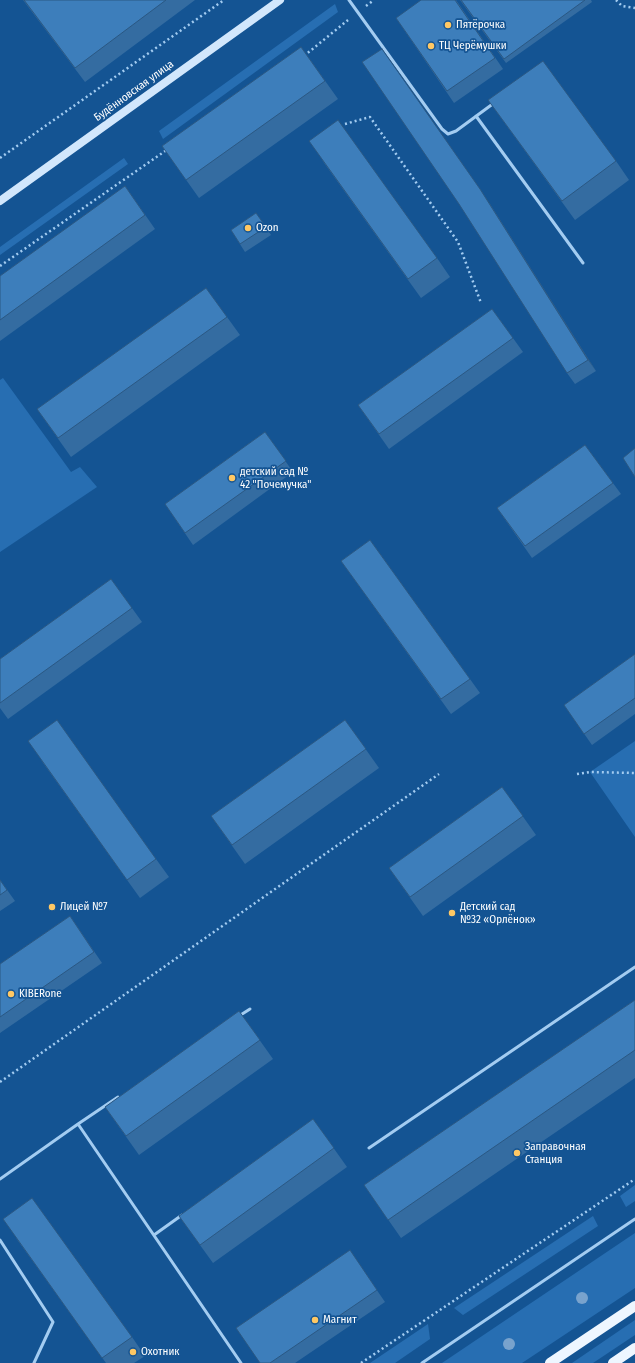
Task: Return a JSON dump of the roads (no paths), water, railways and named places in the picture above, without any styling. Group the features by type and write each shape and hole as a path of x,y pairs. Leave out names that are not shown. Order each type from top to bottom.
{"main road":[{"name":"Будённовская улица","path":"0,201 280,0"},
{"path":"550,1363 635,1306"},
{"path":"613,1363 635,1348"}],"lane":[{"path":"349,0 442,129 448,134 456,131 498,100"},
{"path":"476,116 583,264"},
{"path":"370,1148 635,967"},
{"path":"237,1018 250,1009"},
{"path":"0,1179 125,1093"},
{"path":"78,1124 241,1363"},
{"path":"154,1235 187,1212"},
{"path":"422,1363 635,1220"},
{"path":"0,1240 53,1322 34,1363"}],"place":[{"name":"Пятёрочка","path":"448,25"},
{"name":"ТЦ Черёмушки","path":"431,46"},
{"name":"Ozon","path":"248,228"},
{"name":"детский сад № 42 \"Почемучка\"","path":"232,478"},
{"name":"Лицей №7","path":"52,907"},
{"name":"Детский сад №32 «Орлёнок»","path":"452,913"},
{"name":"KIBERone","path":"11,994"},
{"name":"Заправочная Станция","path":"517,1153"},
{"name":"Магнит","path":"315,1320"},
{"name":"Охотник","path":"133,1352"}]}
